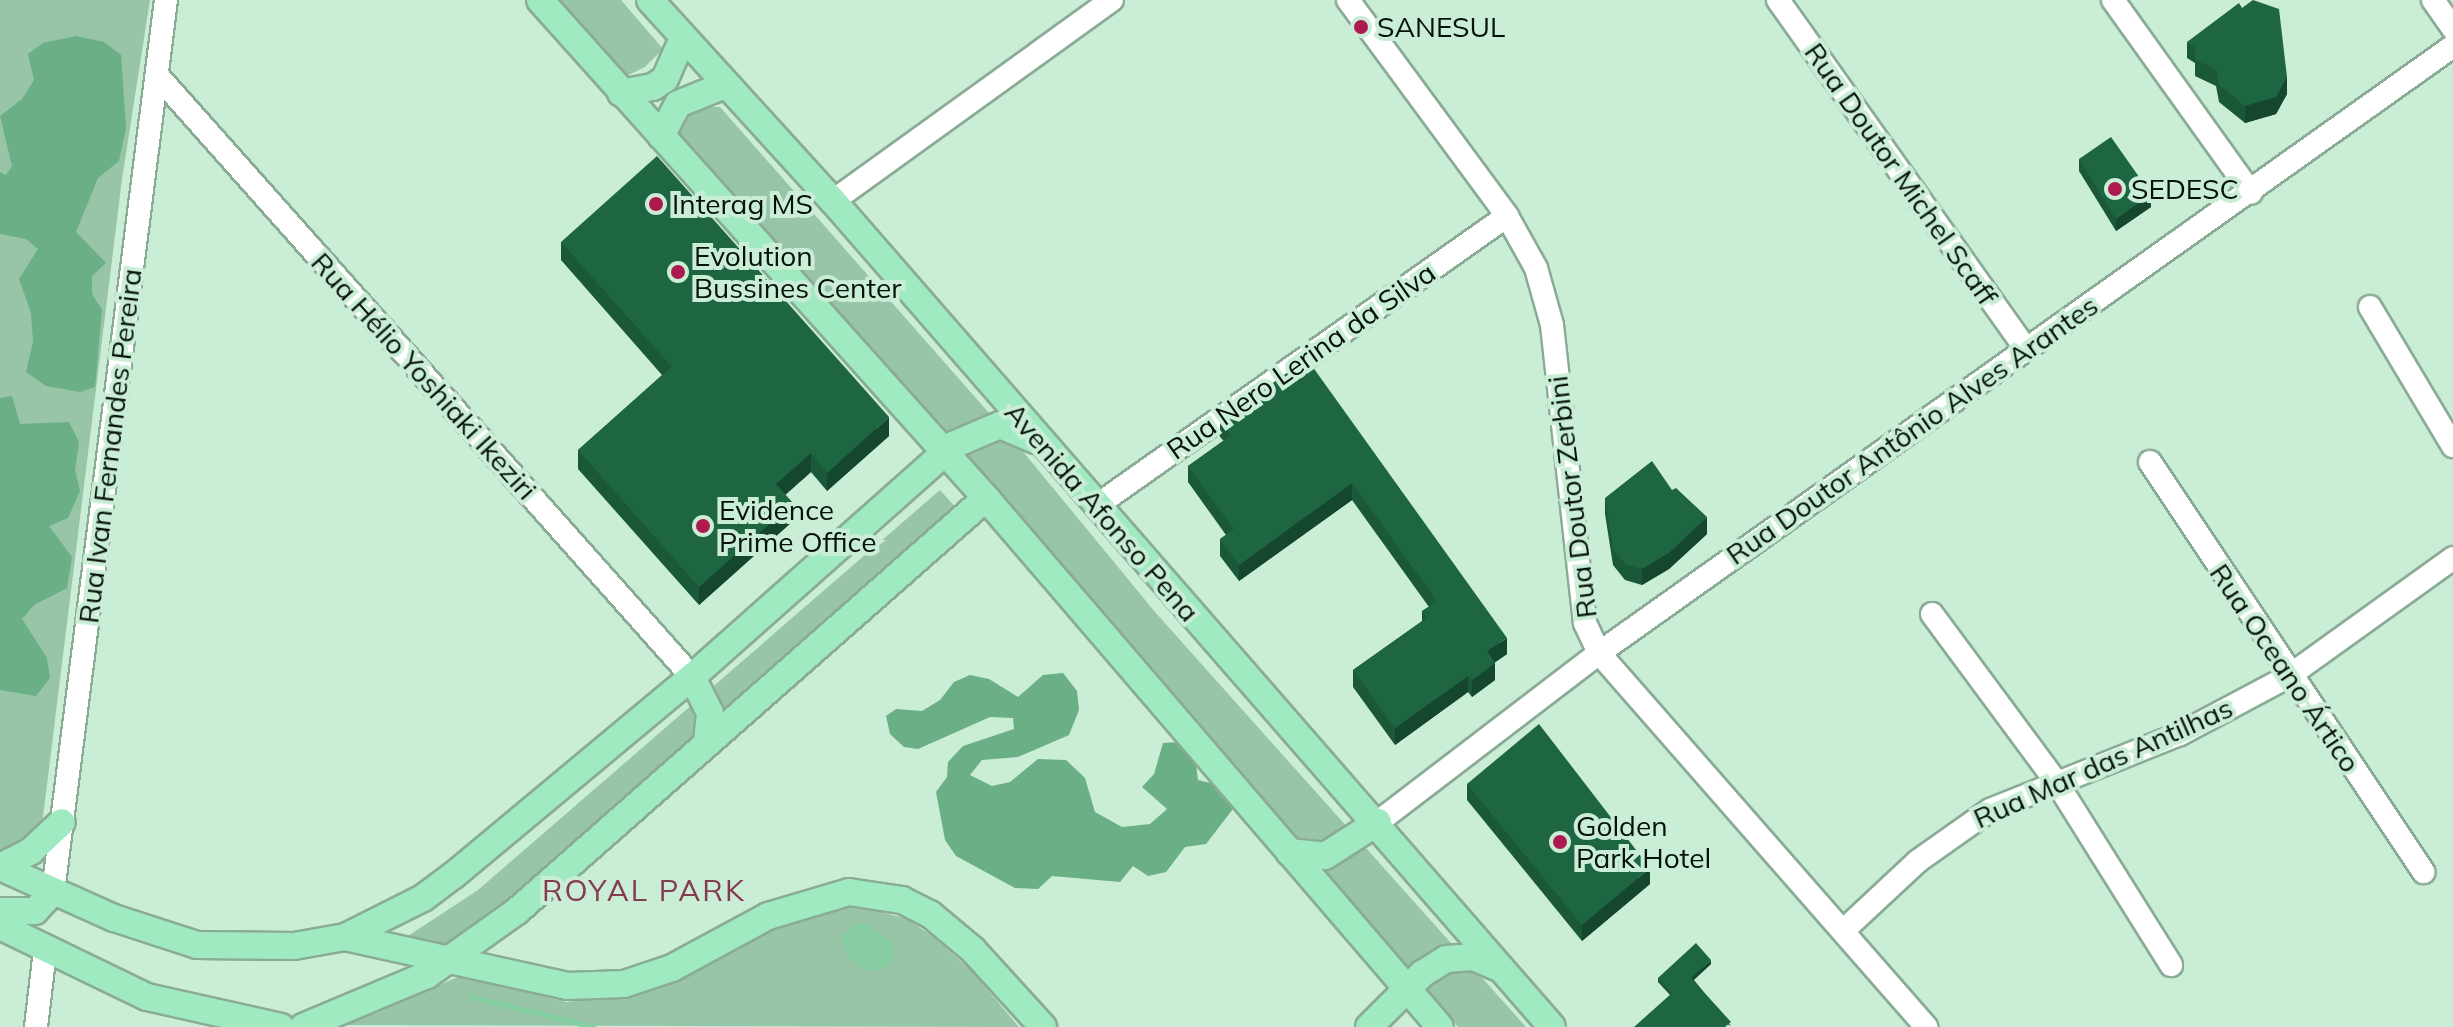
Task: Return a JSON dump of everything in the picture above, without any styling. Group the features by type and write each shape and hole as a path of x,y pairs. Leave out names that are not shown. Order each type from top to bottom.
{"main road":[{"path":"540,0 986,498 1440,1027"},
{"name":"Avenida Afonso Pena","path":"650,0 682,40 833,201 1096,506 1378,822 1552,1027"},
{"path":"621,93 653,87 665,79 682,40"},
{"path":"661,136 678,104 725,85"},
{"path":"0,867 155,935 197,945 282,947 345,937 423,898 454,875 692,677 945,453 1000,425 1044,445"},
{"path":"303,1027 452,960 517,911 986,498"},
{"path":"692,677 710,713 707,744"},
{"path":"0,867 31,851 62,822"},
{"path":"1289,852 1325,856 1378,822"},
{"path":"0,911 35,911 53,892"},
{"path":"345,937 567,986 624,984 672,968 768,916 849,892 902,900 930,914 973,950 1037,1023"},
{"path":"0,926 147,997 246,1024 281,1027"},
{"path":"1369,1027 1422,974 1458,957 1474,957 1503,970"}],"street":[{"name":"Rua Ivan Fernandes Pereira","path":"53,892 166,0"},
{"path":"833,201 1112,0"},
{"name":"Rua Doutor Zerbini","path":"1348,0 1507,216 1536,268 1552,325 1585,623 1599,653 1926,1027"},
{"name":"Rua Doutor Michel Scaff","path":"1778,0 2025,348"},
{"path":"2113,0 2251,193"},
{"path":"2433,0 2453,29"},
{"name":"Rua Doutor Antônio Alves Arantes","path":"1378,822 1599,653 2025,348 2251,193 2453,46"},
{"name":"Rua Hélio Yoshiaki Ikeziri","path":"157,75 692,677"},
{"name":"Rua Nero Lerina da Silva","path":"1096,506 1507,216"},
{"path":"2370,307 2453,446"},
{"name":"Rua Oceano Ártico","path":"2150,462 2289,676 2423,872"},
{"name":"Rua Mar das Antilhas","path":"1844,930 1955,831 1990,810 2180,734 2289,676 2453,558"},
{"path":"1932,614 2057,783 2171,965"},
{"path":"36,1027 45,950"}],"shaded area":[{"path":"0,0 150,0 122,179 42,825 36,837 7,853 0,852"},
{"path":"553,0 621,0 663,49 645,67 622,78"},
{"path":"76,36 104,42 121,55 126,128 119,161 98,178 76,232 106,263 92,276 92,294 102,310 95,387 80,392 46,386 26,372 33,342 31,313 19,279 38,249 26,239 0,234 0,172 6,175 12,166 0,116 22,99 34,80 28,54 43,43"},
{"path":"702,107 720,107 1025,454 1155,612 1526,1027 1458,1027 1254,790 945,453 674,141 686,115"},
{"path":"12,396 20,424 69,422 79,442 75,470 80,491 68,518 49,526 72,557 67,588 34,605 22,619 47,658 50,678 36,696 0,690 0,398"},
{"path":"940,490 957,509 510,901 450,949 408,936 478,890"},
{"path":"1063,673 1077,691 1079,710 1069,735 1018,757 982,760 970,775 992,786 1010,782 1038,759 1066,760 1085,778 1095,812 1122,827 1150,824 1167,809 1142,787 1154,774 1163,743 1180,742 1195,756 1198,780 1214,784 1233,809 1206,844 1185,847 1166,872 1148,876 1133,866 1120,882 1052,876 1038,889 1015,888 956,856 945,840 936,792 947,777 948,762 963,746 1014,729 1013,718 990,717 918,749 904,747 890,734 886,716 896,709 922,711 940,700 954,682 970,675 989,679 1018,697 1043,675"},
{"path":"854,905 908,919 933,937 971,970 1019,1027 334,1025 377,1013 462,975 566,1002 638,994 773,925 819,908"},
{"path":"865,923 893,943 894,958 885,969 867,971 847,956 842,937 852,926"}],"building":[{"path":"2253,0 2279,9 2287,77 2276,97 2245,106 2219,85 2216,69 2195,60 2195,47 2187,42 2239,3 2242,8"},
{"name":"SEDESC","path":"2111,137 2151,194 2116,219 2079,159"},
{"path":"657,156 889,417 827,473 811,453 776,484 793,503 699,587 578,450 672,367 561,242"},
{"path":"1307,359 1507,638 1487,651 1495,663 1472,680 1468,676 1395,728 1353,670 1427,618 1422,611 1437,601 1352,483 1239,565 1220,539 1234,529 1188,466 1231,435 1220,420"},
{"path":"1652,461 1672,490 1676,488 1707,517 1669,553 1642,569 1625,564 1613,549 1605,498"},
{"name":"Golden Park Hotel","path":"1539,724 1650,868 1582,925 1467,784"},
{"path":"1696,943 1711,960 1691,978 1731,1022 1725,1027 1634,1027 1672,993 1658,978"}],"waterway":[{"path":"471,997 593,1027"}],"place":[{"name":"SANESUL","path":"1361,27"},
{"name":"SEDESC","path":"2115,189"},
{"name":"Interag MS","path":"656,204"},
{"name":"Evolution Bussines Center","path":"678,272"},
{"name":"Evidence Prime Office","path":"703,526"},
{"name":"Golden Park Hotel","path":"1560,842"}],"district":[{"name":"ROYAL PARK","path":"644,890"}]}
